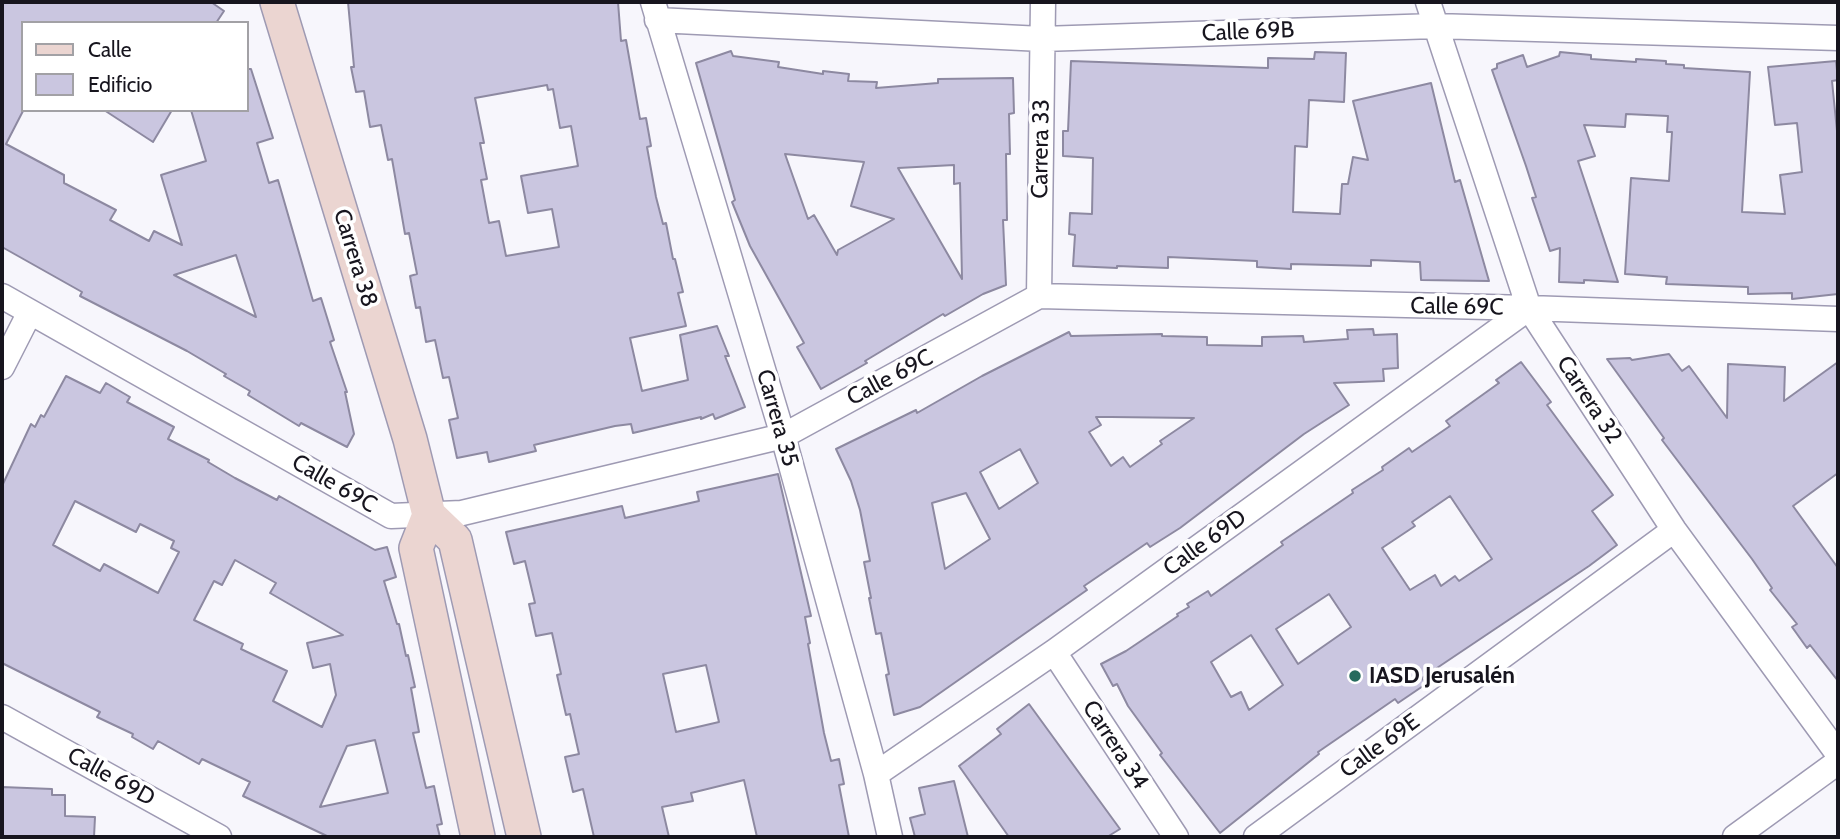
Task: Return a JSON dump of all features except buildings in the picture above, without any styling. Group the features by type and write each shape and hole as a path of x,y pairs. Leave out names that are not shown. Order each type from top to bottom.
{"main road":[{"name":"Carrera 38","path":"275,5 410,439 429,515"},
{"path":"478,837 416,548 429,515 455,540 524,837"}],"street":[{"name":"Carrera 33","path":"1039,296 1043,2"},
{"name":"Carrera 32","path":"1428,2 1529,309 1674,530 1838,754"},
{"name":"Calle 69B","path":"655,11 1042,39 1435,26 1838,38"},
{"name":"Carrera 35","path":"655,11 783,436 876,774 890,837"},
{"name":"Calle 69C","path":"2,296 391,516 462,513 783,436 1039,296 1838,320"},
{"name":"Calle 69D","path":"876,774 1054,652 1529,309"},
{"path":"2,367 30,312"},
{"name":"Calle 69E","path":"1256,837 1674,530"},
{"name":"Carrera 34","path":"1054,652 1176,837"},
{"name":"Calle 69D","path":"2,717 217,837"},
{"path":"1735,837 1838,762"}],"place":[{"name":"IASD Jerusalén","path":"1355,676"}]}
